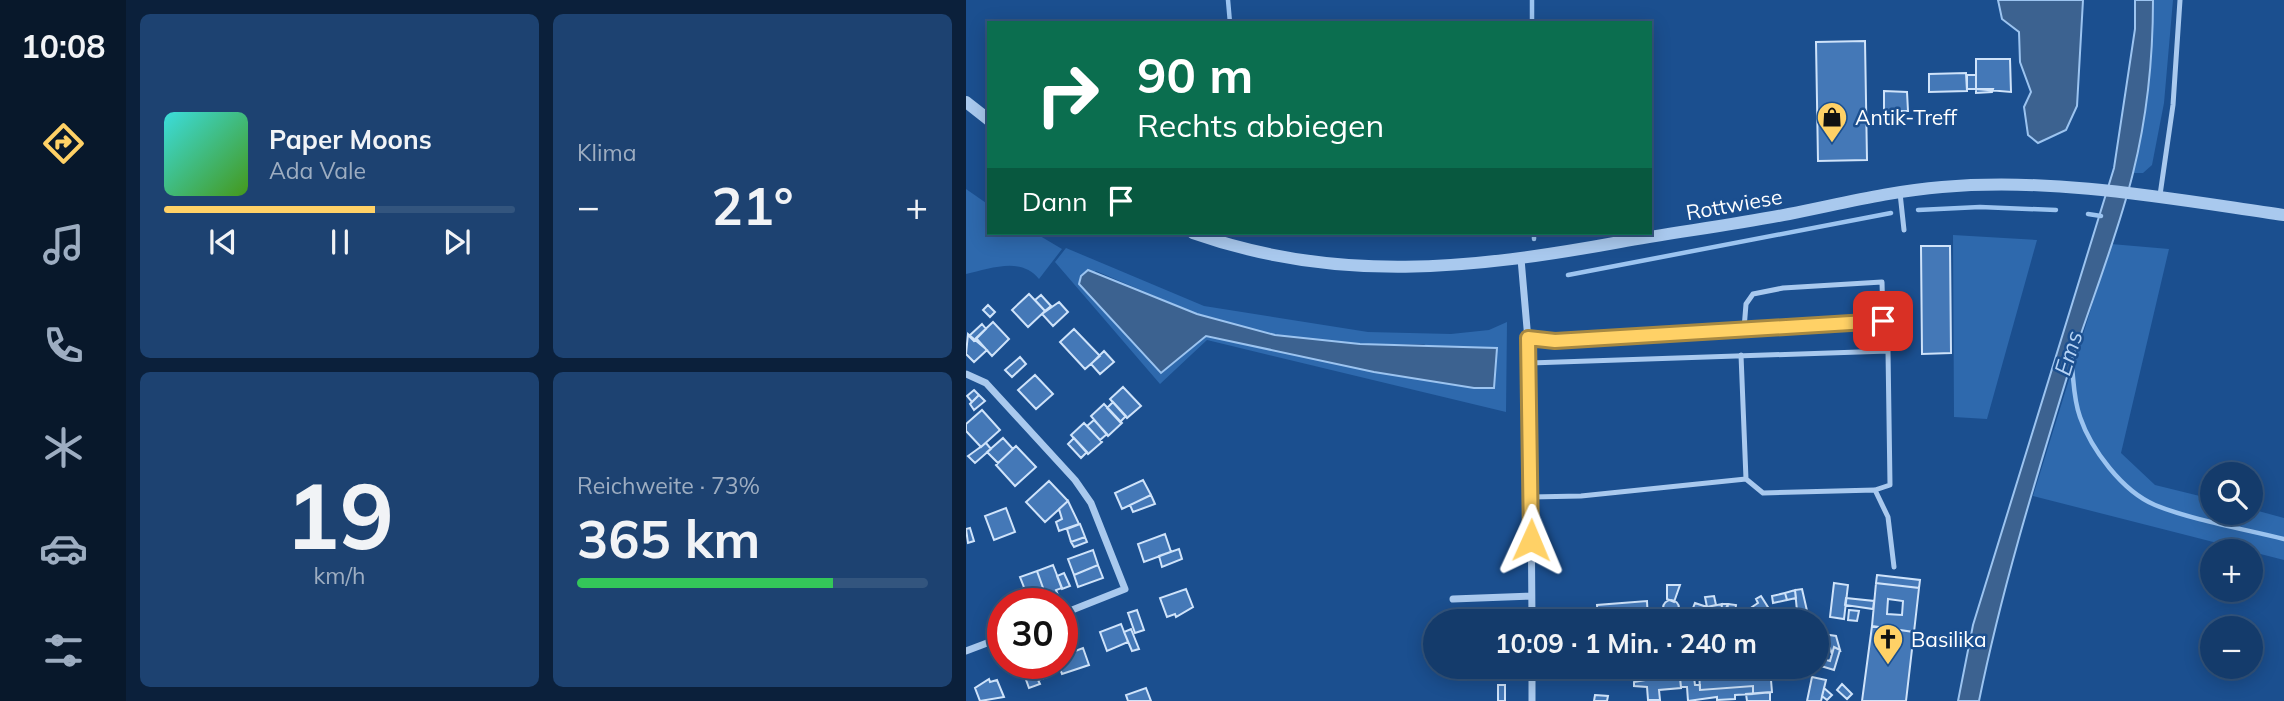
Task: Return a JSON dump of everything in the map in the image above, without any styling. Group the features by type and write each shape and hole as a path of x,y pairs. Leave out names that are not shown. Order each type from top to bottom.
{"street":[{"path":"966,102 987,118"},
{"name":"Rottwiese","path":"1200,235 1281,257 1339,265 1417,269 1521,259 1941,187 2012,184 2090,190 2284,215"},
{"path":"1521,259 1530,363 1532,609"},
{"path":"966,374 986,383 1075,480 1091,503 1125,589 1078,608"},
{"path":"1453,599 1531,596"},
{"path":"966,651 987,643"},
{"path":"1532,679 1532,701"}],"lane":[{"path":"2160,198 2173,105 2180,0"},
{"path":"1900,193 1904,230"},
{"path":"1528,338 1555,341 1883,321 1882,282 1783,288 1753,294 1746,304 1744,328"},
{"path":"1530,363 1741,355 1888,351 1889,485 1875,490 1763,494 1746,479 1741,355"},
{"path":"1531,497 1581,496 1746,479"},
{"path":"1875,490 1888,517 1894,567"}],"shaded area":[{"path":"2153,0 2173,0 2164,103 2152,165 2143,173 2133,173 2144,113"},
{"path":"966,189 987,204 987,235 1038,235 1062,249 1039,279 1032,272 1014,266 995,267 966,274"},
{"path":"1953,235 2037,240 1987,419 1954,417"},
{"path":"2111,244 2169,249 2121,453 2155,485 2200,496 2200,525 2263,525 2263,512 2284,518 2284,560 2263,555 2263,539 2202,539 2033,496"},
{"path":"1066,248 1204,306 1368,332 1451,334 1489,330 1507,322 1506,412 1207,340 1160,384 1055,262","holes":["1096,271 1197,314 1275,335 1360,344 1424,344 1494,388 1474,388 1374,372 1206,336 1161,373 1080,284"]}],"water":[{"path":"1998,0 2083,0 2077,106 2066,130 2038,143 2028,135 2024,107 2031,92 2020,62 2019,32 2002,19"},
{"name":"Ems","path":"2135,0 2153,0 2148,87 2133,173 2033,489 1998,616 1979,701 1958,701 1973,625 2114,168 2135,29"},
{"path":"1088,270 1197,314 1275,335 1360,344 1497,348 1494,388 1474,388 1374,372 1206,336 1161,373 1079,284 1081,276"}],"building":[{"path":"1865,41 1867,160 1818,161 1816,42"},
{"path":"1976,59 2010,59 2011,92 1976,89"},
{"path":"1966,73 1967,91 1929,92 1929,74"},
{"path":"1967,75 1976,75 1976,89 1967,89"},
{"path":"1976,89 1993,89 1992,92 1976,93"},
{"path":"1884,91 1907,92 1908,111 1884,111"},
{"path":"1921,246 1950,246 1951,353 1922,354"},
{"path":"1029,294 1045,311 1028,327 1012,310"},
{"path":"1041,295 1051,306 1045,311 1035,300"},
{"path":"1059,302 1068,312 1053,326 1042,314"},
{"path":"988,305 995,312 990,317 983,310"},
{"path":"993,322 1009,339 992,356 976,338"},
{"path":"982,324 986,329 974,341 969,336"},
{"path":"1074,329 1100,356 1085,369 1060,342"},
{"path":"968,334 987,350 974,362 966,354"},
{"path":"1104,351 1114,362 1100,374 1091,364"},
{"path":"1020,357 1026,364 1012,377 1005,370"},
{"path":"1035,375 1053,394 1036,409 1018,390"},
{"path":"1123,387 1141,406 1127,418 1110,399"},
{"path":"974,390 979,395 972,402 967,396"},
{"path":"979,395 985,401 974,410 970,404"},
{"path":"1113,402 1126,416 1120,422 1107,408"},
{"path":"1104,404 1122,423 1108,436 1091,416"},
{"path":"982,410 1000,430 981,447 966,431 966,424"},
{"path":"1094,420 1107,434 1100,440 1087,426"},
{"path":"1084,423 1102,442 1088,454 1071,435"},
{"path":"1003,438 1013,449 998,463 987,452"},
{"path":"1074,438 1087,452 1081,458 1068,444"},
{"path":"986,443 991,449 975,463 968,456"},
{"path":"1016,446 1036,467 1015,486 996,465"},
{"path":"1143,480 1151,495 1122,509 1115,493"},
{"path":"1049,481 1068,501 1045,522 1026,502"},
{"path":"1151,495 1155,504 1133,512 1130,505"},
{"path":"1068,501 1079,524 1059,531 1056,522 1062,519 1059,509"},
{"path":"1006,508 1015,532 994,540 985,516"},
{"path":"1080,524 1085,537 1071,542 1067,529"},
{"path":"970,528 974,541 968,543 966,529"},
{"path":"1165,534 1171,552 1144,562 1138,544"},
{"path":"1085,537 1087,542 1074,547 1071,542"},
{"path":"1179,549 1182,559 1162,567 1159,556"},
{"path":"1093,550 1098,565 1074,575 1068,559"},
{"path":"1053,565 1062,588 1043,588 1037,571"},
{"path":"1098,565 1103,578 1078,587 1074,575"},
{"path":"1037,571 1043,588 1024,588 1020,577"},
{"path":"1064,573 1070,586 1062,588 1057,576"},
{"path":"1877,575 1920,580 1919,588 1876,583"},
{"path":"1834,583 1848,585 1844,619 1830,617"},
{"path":"1876,583 1919,588 1914,632 1872,626","holes":["1888,599 1903,601 1902,615 1887,614"]},
{"path":"1667,585 1680,585 1674,602 1667,599"},
{"path":"1186,589 1193,607 1176,617 1175,614 1167,617 1160,598"},
{"path":"1802,589 1807,609 1797,609 1795,590"},
{"path":"1795,590 1796,598 1787,600 1785,593"},
{"path":"1785,593 1787,600 1773,603 1772,596"},
{"path":"1714,596 1716,605 1707,607 1705,597"},
{"path":"1761,596 1769,609 1753,609 1758,603 1756,599"},
{"path":"1846,598 1874,601 1873,609 1845,605"},
{"path":"1671,600 1679,609 1663,608 1665,602"},
{"path":"1647,601 1647,609 1597,609 1597,605"},
{"path":"1695,603 1707,607 1706,609 1693,609"},
{"path":"1722,604 1722,609 1707,607"},
{"path":"1728,604 1736,605 1735,609 1727,609"},
{"path":"1137,610 1144,630 1135,633 1128,613"},
{"path":"1849,610 1859,611 1857,621 1848,620"},
{"path":"1121,624 1128,642 1107,651 1100,632"},
{"name":"Basilika","path":"1872,626 1914,632 1906,701 1862,701"},
{"path":"1131,629 1139,649 1132,651 1124,632"},
{"path":"1829,635 1836,636 1840,650 1834,647 1832,654"},
{"path":"1834,647 1840,650 1834,670 1829,668"},
{"path":"1083,648 1089,665 1078,669 1078,650"},
{"path":"989,679 990,682 997,680 1004,697 980,701 975,688"},
{"path":"1026,679 1041,679 1038,680 1040,684 1029,688"},
{"path":"1680,679 1681,688 1659,690 1660,700 1648,700 1647,687 1634,686 1634,682"},
{"path":"1680,679 1694,679 1695,685 1700,685 1700,690 1753,686 1753,694 1735,695 1735,699 1717,700 1717,697 1688,701 1687,687 1681,687"},
{"path":"1699,679 1771,679 1772,692 1753,694 1753,686 1700,690"},
{"path":"1812,679 1826,680 1821,701 1807,701"},
{"path":"1842,684 1852,694 1847,699 1837,690"},
{"path":"1498,685 1505,685 1505,701 1498,701"},
{"path":"1146,688 1151,701 1128,701 1126,695"},
{"path":"1824,688 1832,695 1827,700 1822,696"},
{"path":"1770,692 1770,701 1747,701 1746,694"},
{"path":"1595,695 1608,696 1607,701 1594,701"}],"waterway":[{"path":"1228,0 1230,21"},
{"path":"1532,0 1532,21"},
{"path":"1918,210 1980,207 2056,210"},
{"path":"1568,275 1891,213"},
{"path":"2088,214 2101,216"},
{"name":"Ems","path":"2071,359 2076,403 2085,429 2109,468 2131,490 2143,499 2170,510 2284,539"}],"place":[{"name":"Antik-Treff","path":"1832,144"},
{"name":"Basilika","path":"1888,666"}],"route":[{"path":"1531,540 1528,338 1555,341 1883,321"}]}
